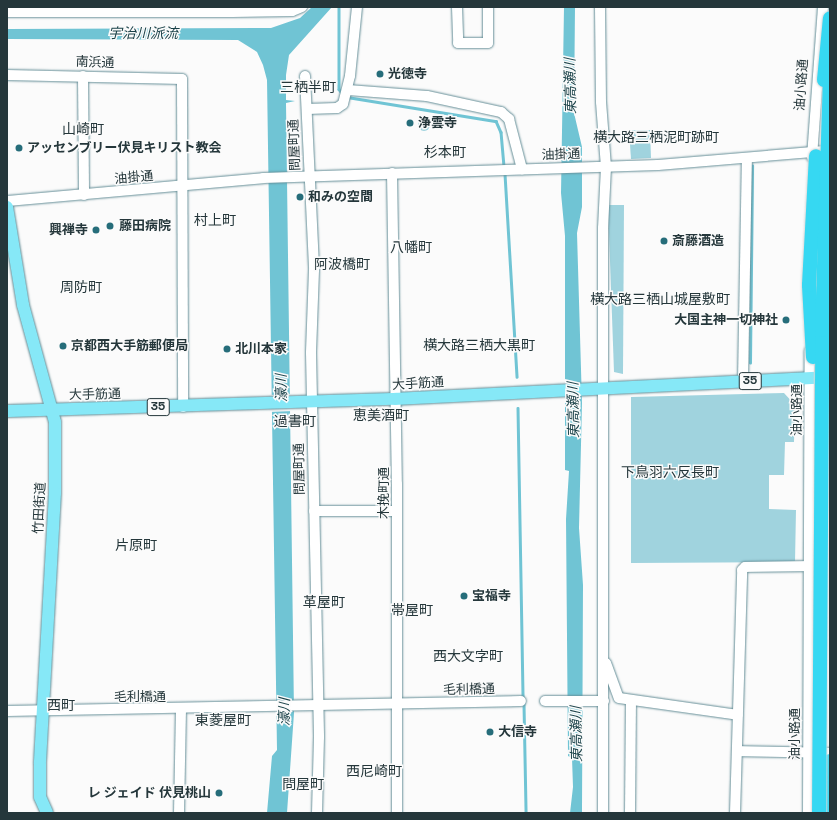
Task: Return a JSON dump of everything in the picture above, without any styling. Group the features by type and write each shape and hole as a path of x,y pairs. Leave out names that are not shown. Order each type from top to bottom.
{"highway":[{"path":"820,439 809,285 816,163 830,18"},
{"path":"819,813 820,439 824,197 830,71"},
{"path":"830,761 830,813"}],"main road":[{"name":"竹田街道","path":"7,207 23,306 53,410 56,478 43,710 40,797 47,813"},
{"name":"大手筋通","path":"7,411 183,407 395,399 600,390 830,377"}],"street":[{"path":"7,12 156,9 292,11 302,7"},
{"path":"307,109 337,108 347,94 357,7"},
{"path":"457,7 458,43 488,43 488,7"},
{"path":"600,7 601,102 606,167 600,390 604,661 602,701 604,813"},
{"name":"油小路通","path":"808,813 808,566 812,152 823,7"},
{"name":"南浜通","path":"7,75 182,79 183,186"},
{"path":"83,76 84,195"},
{"name":"問屋町通","path":"305,76 314,270 312,402 318,706 317,813"},
{"path":"347,94 427,96 501,112 509,119 517,170"},
{"name":"油掛通","path":"7,201 263,178 606,167 747,158 830,150"},
{"path":"743,382 747,158"},
{"name":"木挽町通","path":"392,173 397,511 397,813"},
{"path":"183,186 183,407"},
{"path":"314,511 397,511"},
{"path":"735,813 742,570 745,567 808,566"},
{"path":"604,661 619,698 631,702 738,715"},
{"name":"毛利橋通","path":"7,711 298,708 318,706 521,701"},
{"path":"548,702 602,701"},
{"path":"630,813 631,702"},
{"path":"179,813 181,709"},
{"path":"737,751 830,753"}],"shaded area":[{"path":"422,119 426,119 430,125 426,131 422,131 418,127 418,123"},
{"path":"629,130 650,130 651,158 631,159"},
{"path":"608,205 624,205 623,374 614,372"},
{"path":"784,393 795,405 794,442 785,442 784,475 769,475 769,509 796,510 795,562 631,563 631,397"}],"water":[{"path":"312,7 332,7 289,55 286,75 286,100 295,101 286,103 294,713 287,813 267,813 272,756 277,750 267,80 263,65 257,52 238,40 7,39 7,29 271,28 300,18"},
{"name":"東高瀬川","path":"564,7 575,7 574,113 582,147 582,207 577,233 582,403 579,528 583,585 582,813 570,813 573,787 572,758 568,756 566,519 569,471 565,470 565,236 561,193"}],"pier":[{"path":"292,394 293,411 269,412 269,395"}],"waterway":[{"path":"339,7 339,89 343,95"},
{"path":"347,97 496,121 501,132 504,164"},
{"path":"750,363 752,166"},
{"path":"505,174 517,377"},
{"path":"518,408 523,699"},
{"path":"524,704 526,813"}],"place":[{"name":"光徳寺","path":"380,74"},
{"name":"浄雲寺","path":"410,123"},
{"name":"アッセンブリー伏見キリスト教会","path":"19,148"},
{"name":"和みの空間","path":"300,197"},
{"name":"藤田病院","path":"110,226"},
{"name":"興禅寺","path":"96,230"},
{"name":"斎藤酒造","path":"664,241"},
{"name":"大国主神一切神社","path":"786,320"},
{"name":"京都西大手筋郵便局","path":"63,346"},
{"name":"北川本家","path":"227,349"},
{"name":"宝福寺","path":"464,596"},
{"name":"大信寺","path":"490,732"},
{"name":"レ ジェイド 伏見桃山","path":"219,793"}],"district":[{"name":"三栖半町","path":"308,87"},
{"name":"山崎町","path":"83,129"},
{"name":"横大路三栖泥町跡町","path":"656,137"},
{"name":"杉本町","path":"445,152"},
{"name":"村上町","path":"215,220"},
{"name":"八幡町","path":"411,247"},
{"name":"阿波橋町","path":"342,264"},
{"name":"周防町","path":"81,287"},
{"name":"横大路三栖山城屋敷町","path":"660,299"},
{"name":"横大路三栖大黒町","path":"479,345"},
{"name":"恵美酒町","path":"381,415"},
{"name":"過書町","path":"295,421"},
{"name":"下鳥羽六反長町","path":"670,472"},
{"name":"片原町","path":"136,545"},
{"name":"革屋町","path":"324,602"},
{"name":"帯屋町","path":"412,610"},
{"name":"西大文字町","path":"468,656"},
{"name":"西町","path":"61,705"},
{"name":"東菱屋町","path":"223,720"},
{"name":"西尼崎町","path":"374,771"},
{"name":"問屋町","path":"303,784"}],"water label":[{"name":"宇治川派流","path":"143,33"},
{"name":"濠川","path":"281,388"},
{"name":"濠川","path":"284,712"}]}
